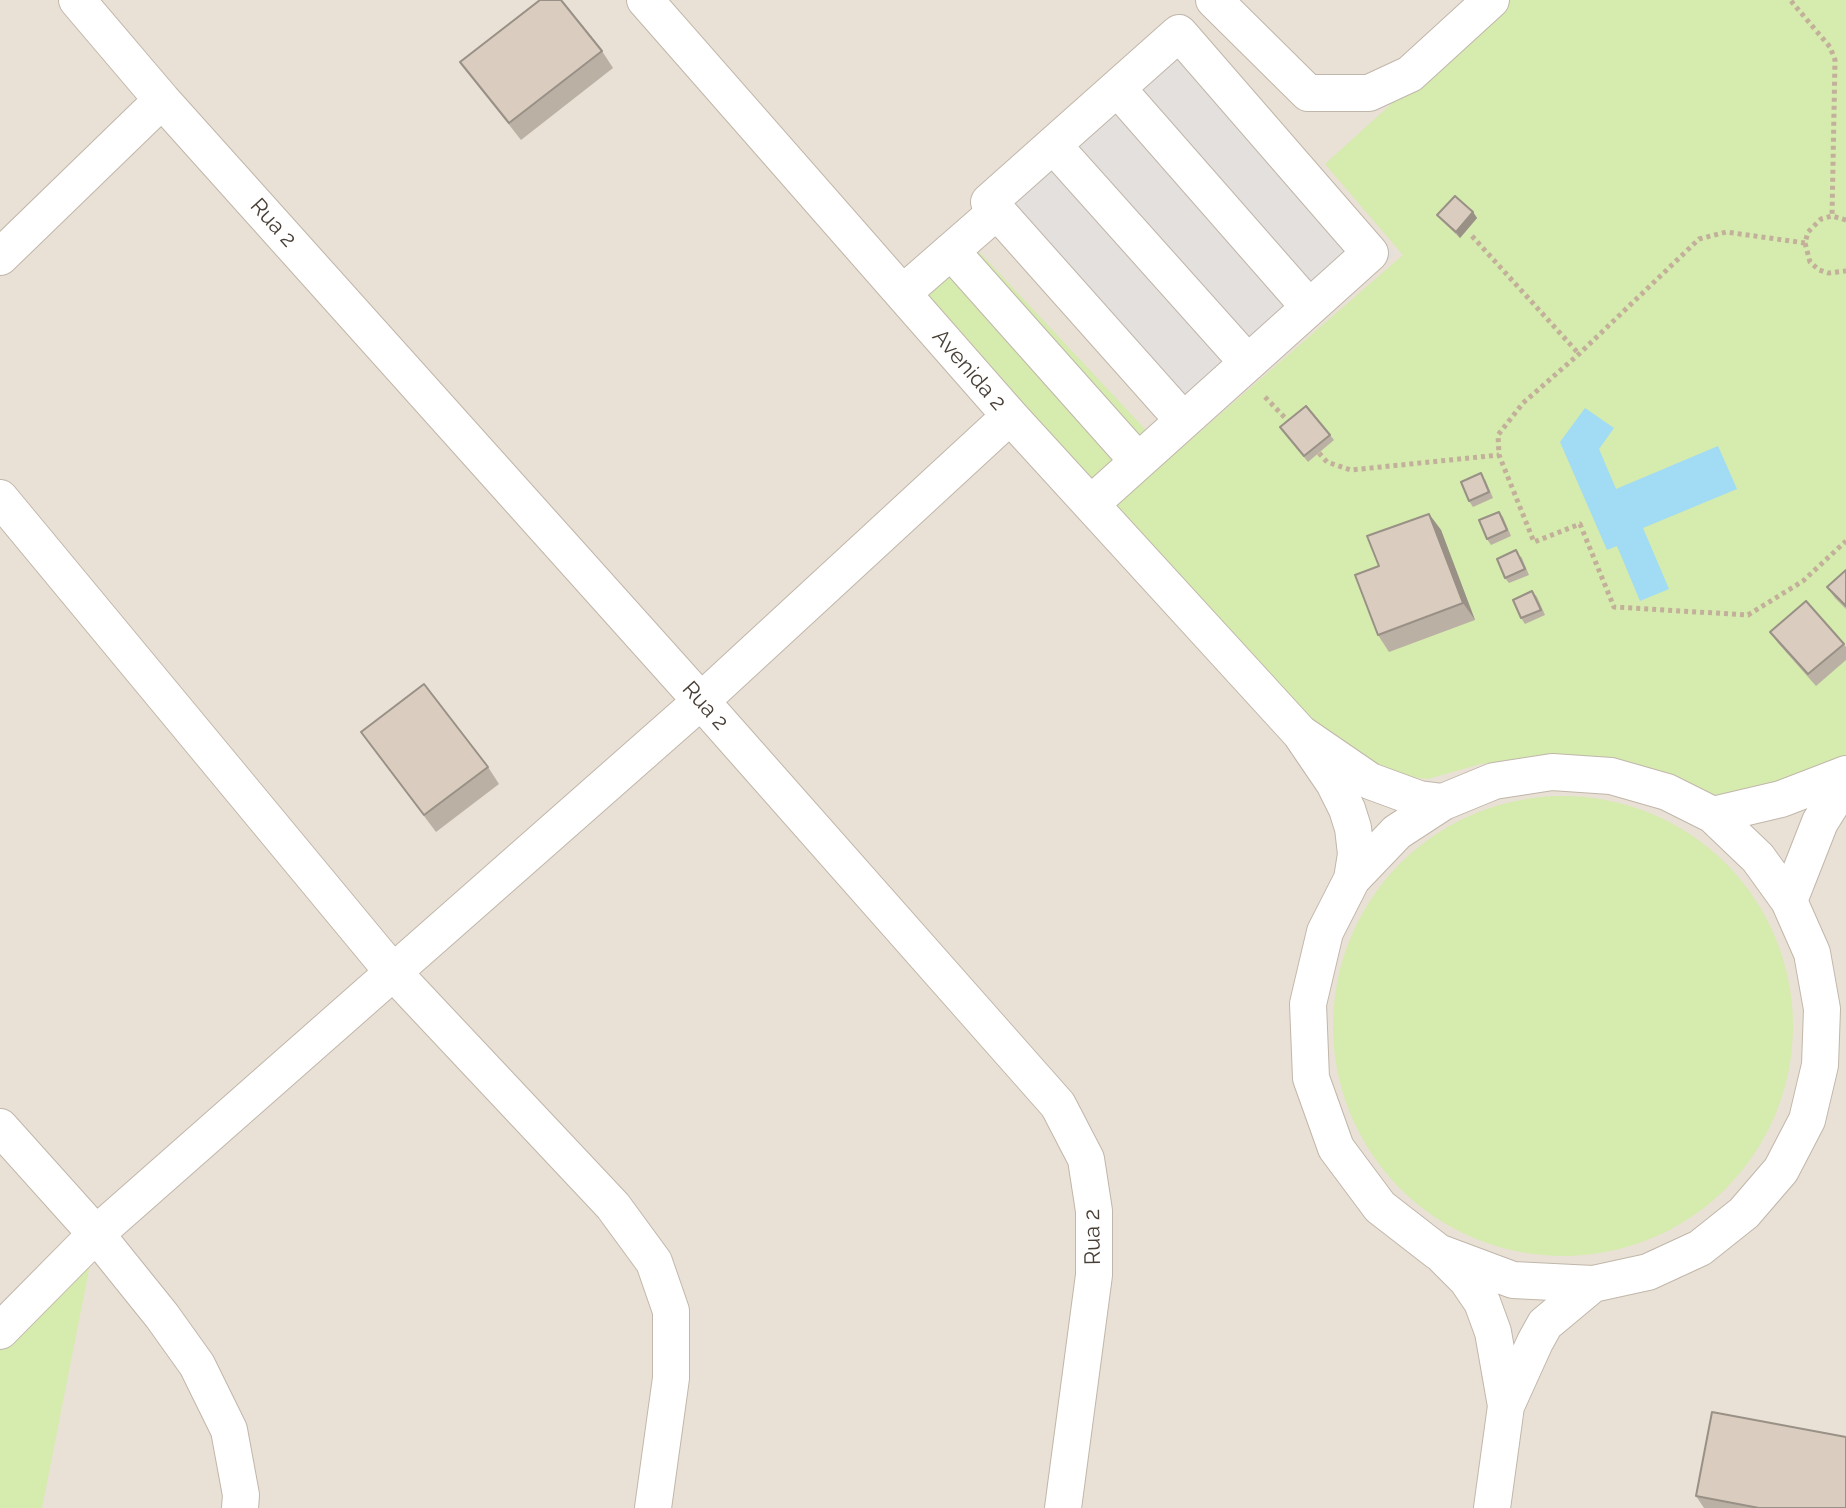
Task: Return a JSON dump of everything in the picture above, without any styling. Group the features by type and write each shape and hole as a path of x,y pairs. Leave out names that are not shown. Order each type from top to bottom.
{"street":[{"name":"Rua 2","path":"77,0 162,100 1058,1105 1086,1159 1094,1211 1094,1275 1063,1508"},
{"name":"Avenida 2","path":"645,0 1010,416 1300,733"},
{"path":"1214,0 1308,93 1369,93 1410,74 1491,0"},
{"path":"1092,503 1370,253 1179,33 989,202 1183,420"},
{"path":"1117,88 1309,307"},
{"path":"0,257 162,100"},
{"path":"1053,145 1248,363"},
{"path":"903,293 997,211"},
{"path":"951,251 1138,461"},
{"path":"0,1331 96,1234 701,701 1010,416"},
{"path":"0,498 392,971 613,1206 654,1262 671,1311 671,1378 653,1508"},
{"path":"1300,733 1370,781 1419,799 1443,802"},
{"path":"1300,733 1334,783 1347,809 1356,854 1352,879"},
{"path":"1438,1252 1513,1280 1593,1284 1648,1272 1700,1248 1744,1213 1781,1170 1807,1120 1820,1065 1822,1009 1812,953 1789,901 1758,858 1713,815 1667,792 1611,776 1552,772 1494,781 1443,802 1397,832 1352,879 1325,932 1308,1004 1311,1078 1336,1148 1380,1207 1438,1252 1467,1280 1482,1302 1493,1332 1506,1406"},
{"path":"1713,815 1781,799 1846,774"},
{"path":"1789,901 1820,822 1846,781"},
{"path":"0,1127 96,1234 197,1365 229,1430 241,1495 240,1508"},
{"path":"1492,1508 1506,1406 1545,1324 1593,1284"}],"path":[{"path":"1791,1 1830,47 1835,60 1832,216"},
{"path":"1846,220 1832,216 1815,224 1808,232 1805,243 1810,262 1819,270 1828,273 1846,271"},
{"path":"1805,243 1726,232 1699,239 1523,403 1498,435 1499,455 1534,542 1580,524 1614,607 1748,615 1803,581 1846,541"},
{"path":"1472,236 1579,354"},
{"path":"1319,453 1327,462 1351,470 1499,455"}],"shaded area":[{"path":"0,0 1846,0 1846,1508 0,1508"},
{"path":"1184,12 1395,254 1181,439 970,197"}],"green space":[{"path":"1506,0 1846,0 1846,762 1725,797 1577,759 1528,757 1481,764 1428,779 1387,775 1333,745 914,294 971,243 1171,457 1403,255 1325,164"},
{"path":"1563,796 1608,800 1651,813 1691,834 1726,863 1755,898 1776,938 1789,981 1793,1026 1789,1071 1776,1114 1755,1154 1726,1189 1691,1218 1651,1239 1608,1252 1563,1256 1518,1252 1475,1239 1435,1218 1400,1189 1371,1154 1350,1114 1337,1071 1333,1026 1337,981 1350,938 1371,898 1400,863 1435,834 1475,813 1518,800"},
{"path":"96,1234 42,1508 0,1508 0,1331"}],"water":[{"path":"1585,408 1614,428 1599,449 1616,489 1718,446 1737,489 1643,528 1669,589 1640,601 1617,546 1607,550 1560,442"}],"building":[{"path":"540,0 561,0 602,51 509,123 460,62"},
{"path":"1455,196 1473,212 1456,232 1437,215"},
{"path":"1306,406 1330,435 1304,456 1280,427"},
{"path":"1481,473 1489,492 1469,501 1461,482"},
{"path":"1499,512 1507,530 1487,539 1479,520"},
{"path":"1429,514 1463,603 1378,635 1355,575 1379,566 1367,536"},
{"path":"1516,550 1525,569 1505,578 1497,559"},
{"path":"1846,570 1846,606 1827,587"},
{"path":"1532,591 1541,610 1521,618 1513,600"},
{"path":"1806,601 1844,644 1808,674 1770,632"},
{"path":"424,684 488,767 424,815 361,732"},
{"path":"1712,1412 1846,1437 1846,1508 1759,1508 1696,1496"}]}
